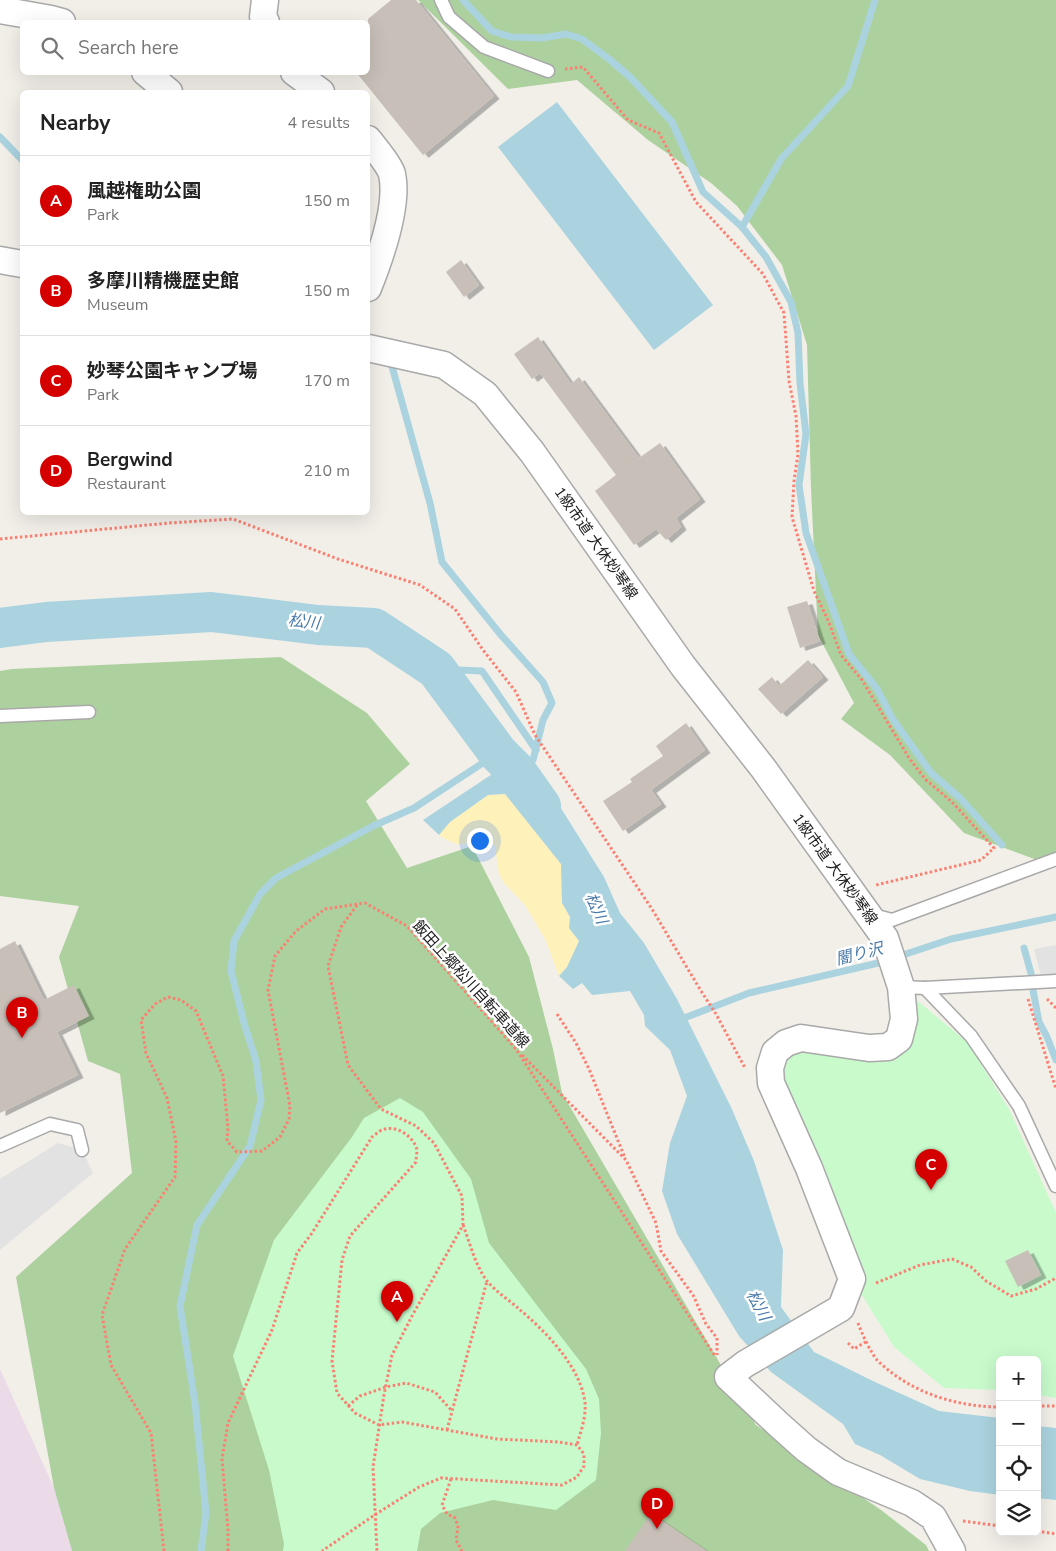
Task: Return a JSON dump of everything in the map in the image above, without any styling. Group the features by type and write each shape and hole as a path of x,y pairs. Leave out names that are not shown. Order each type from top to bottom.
{"street":[{"path":"265,0 265,20"},
{"path":"0,10 55,20"},
{"path":"149,75 167,90"},
{"path":"298,75 319,90"},
{"path":"370,142 392,172 393,196 379,260 370,283"},
{"path":"0,260 20,264"},
{"name":"1級市道 大休妙琴線","path":"370,348 444,366 485,394 532,452 683,666 763,768 848,886 885,938 907,981 904,1020 899,1040 888,1047 869,1048 801,1038 786,1043 774,1052 770,1068 771,1083 809,1168 852,1279 851,1312"},
{"path":"851,1312 745,1364 728,1377 806,1449 838,1472 912,1503 933,1517 952,1551"}],"lane":[{"path":"441,0 449,17 484,47 548,71"},
{"path":"0,716 89,712"},
{"path":"868,914 892,920 1056,859"},
{"path":"907,981 1024,984 1056,981"},
{"path":"907,981 971,1036 1019,1106 1056,1186"},
{"path":"0,1146 50,1124 77,1130 82,1150"}],"path":[{"path":"548,71 583,67 628,120 659,132 696,202 763,274 784,313 789,381 797,425 798,454 792,517 814,591 828,620 841,655 862,680 909,758 926,780 952,802 994,848 981,860 874,885 848,886"},
{"path":"0,539 233,519 338,559 420,585 455,609 483,650 516,692 535,735 652,909 700,991 716,1014"},
{"name":"飯田上郷松川自転車道線","path":"164,1551 151,1433 111,1365 102,1315 126,1249 175,1177 176,1142 167,1098 146,1053 142,1020 155,1004 168,997 181,1000 196,1011 223,1076 228,1128 227,1141 237,1152 262,1150 280,1137 289,1120 290,1106 268,990 276,956 296,932 325,910 365,903 407,926 516,1050 717,1358 717,1338 706,1324 692,1295 661,1251 656,1223 626,1160"},
{"path":"357,905 341,927 328,966 348,1065 381,1109 416,1126 434,1143 462,1196 463,1225 475,1258 488,1281 553,1341 576,1374 584,1397 584,1420 577,1446"},
{"path":"1024,984 1056,1089"},
{"path":"557,1014 576,1043 589,1069 626,1160"},
{"path":"516,1050 626,1160"},
{"path":"228,1551 222,1459 228,1423 272,1330 297,1253 312,1233 372,1137 382,1130 392,1128 407,1135 414,1143 417,1149 416,1162 350,1236 342,1260 332,1361 337,1393 355,1413 379,1425 402,1422 497,1439 560,1442 577,1446 584,1454 584,1466 577,1477 562,1486 441,1478 419,1487 322,1551"},
{"path":"377,1551 373,1468 392,1355 463,1225"},
{"path":"873,1291 877,1282 920,1265 952,1258 971,1267 986,1281 1011,1296 1036,1289 1056,1278"},
{"path":"447,1430 488,1281"},
{"path":"851,1312 876,1359 911,1386 940,1398 978,1407 996,1407"},
{"path":"848,1343 854,1349 867,1342"},
{"path":"348,1406 360,1396 386,1387 406,1383 435,1392 453,1412"},
{"path":"1041,1406 1056,1406"},
{"path":"451,1479 442,1504 447,1514 455,1518 458,1526 456,1540 462,1551"},
{"path":"933,1517 996,1525"},
{"path":"1041,1532 1056,1534"}],"shaded area":[{"path":"1056,945 1056,981 1043,983 1034,949"},
{"path":"58,1143 82,1150 93,1173 0,1250 0,1179"},
{"path":"0,1369 54,1488 72,1551 0,1551"}],"green space":[{"path":"418,0 1056,0 1056,867 964,833 890,755 841,719 854,703 818,635 807,345 782,265 737,206 711,183 648,140 577,80 508,89"},
{"path":"281,657 367,713 410,764 366,801 407,868 472,846 529,957 553,1049 562,1093 756,1425 881,1510 926,1545 929,1551 72,1551 54,1488 16,1277 132,1173 120,1074 88,1061 59,957 79,906 0,896 0,671"},
{"path":"901,987 967,1042 1009,1109 1056,1213 1056,1398 1041,1396 1041,1356 996,1356 996,1390 944,1388 894,1347 852,1279 809,1168 775,1052 888,1047"},
{"path":"400,1098 423,1112 471,1179 489,1243 586,1369 599,1399 601,1433 596,1480 556,1510 493,1500 440,1513 421,1529 417,1551 283,1551 284,1544 269,1470 233,1356 274,1240 352,1137 364,1118"}],"sand":[{"path":"505,794 561,864 562,903 570,917 569,928 579,941 567,967 559,976 546,941 525,905 504,883 499,874 495,846 483,839 460,844 451,842 439,835 450,822 488,795"}],"water":[{"path":"557,102 713,305 654,350 498,147"},
{"path":"518,757 549,789 604,877 620,913 644,943 677,999 731,1107 754,1161 783,1250 781,1307 814,1352 939,1411 996,1418 996,1494 970,1491 920,1479 880,1455 855,1444 843,1424 771,1372 739,1336 677,1234 662,1191 670,1143 687,1096 670,1050 645,1026 644,1015 630,991 592,995 582,983 573,989 559,976 567,967 579,941 569,928 570,917 562,903 561,864 505,794 488,795 450,822 439,835 423,820"},
{"path":"1041,1426 1056,1428 1056,1500 1041,1498"}],"building":[{"path":"391,0 416,0 494,96 423,155 358,75 370,75 370,20 368,19"},
{"path":"461,260 479,285 464,297 446,272"},
{"path":"538,337 571,384 579,377 639,458 660,443 700,499 676,518 681,527 666,540 656,529 634,545 595,491 616,475 540,373 532,379 514,354"},
{"path":"807,601 820,641 800,648 787,607"},
{"path":"808,660 823,677 781,714 758,689 772,677 779,686"},
{"path":"686,723 705,750 651,790 661,804 623,831 603,801 632,782 630,779 663,756 656,746"},
{"path":"15,941 44,1000 74,985 89,1016 57,1032 78,1075 0,1113 0,949"},
{"path":"1028,1250 1041,1275 1018,1287 1005,1261"},
{"path":"651,1513 707,1551 625,1551"}],"waterway":[{"path":"463,0 492,31 511,37 542,38 566,34 582,39 609,59 630,77 672,122 703,192 742,227 766,257 791,302 798,333 800,383 806,434 799,485 806,533 849,654 877,689 892,718 931,773 960,798 1002,845"},
{"path":"742,227 781,159 848,86 875,0"},
{"path":"0,137 20,158"},
{"path":"388,360 391,363 430,503 442,562 501,635 543,682 552,703 543,720 533,760 519,770"},
{"name":"松川","path":"0,628 46,622 211,612 318,625 374,628 436,669 498,753 517,772 541,806"},
{"path":"436,669 482,671 536,750"},
{"path":"201,1551 206,1513 195,1403 180,1306 197,1225 250,1146 261,1100 256,1061 231,971 234,941 260,894 276,878 373,826 414,808 498,753"},
{"name":"闇り沢","path":"897,957 951,939 1056,917"},
{"path":"1024,948 1032,977"},
{"name":"闇り沢","path":"679,1020 749,993 887,961"},
{"path":"1033,990 1039,1022 1056,1060"}],"place":[{"name":"多摩川精機歴史館","path":"22,1038"},
{"name":"妙琴公園キャンプ場","path":"931,1190"},
{"name":"風越権助公園","path":"397,1322"},
{"name":"Bergwind","path":"657,1529"}]}
